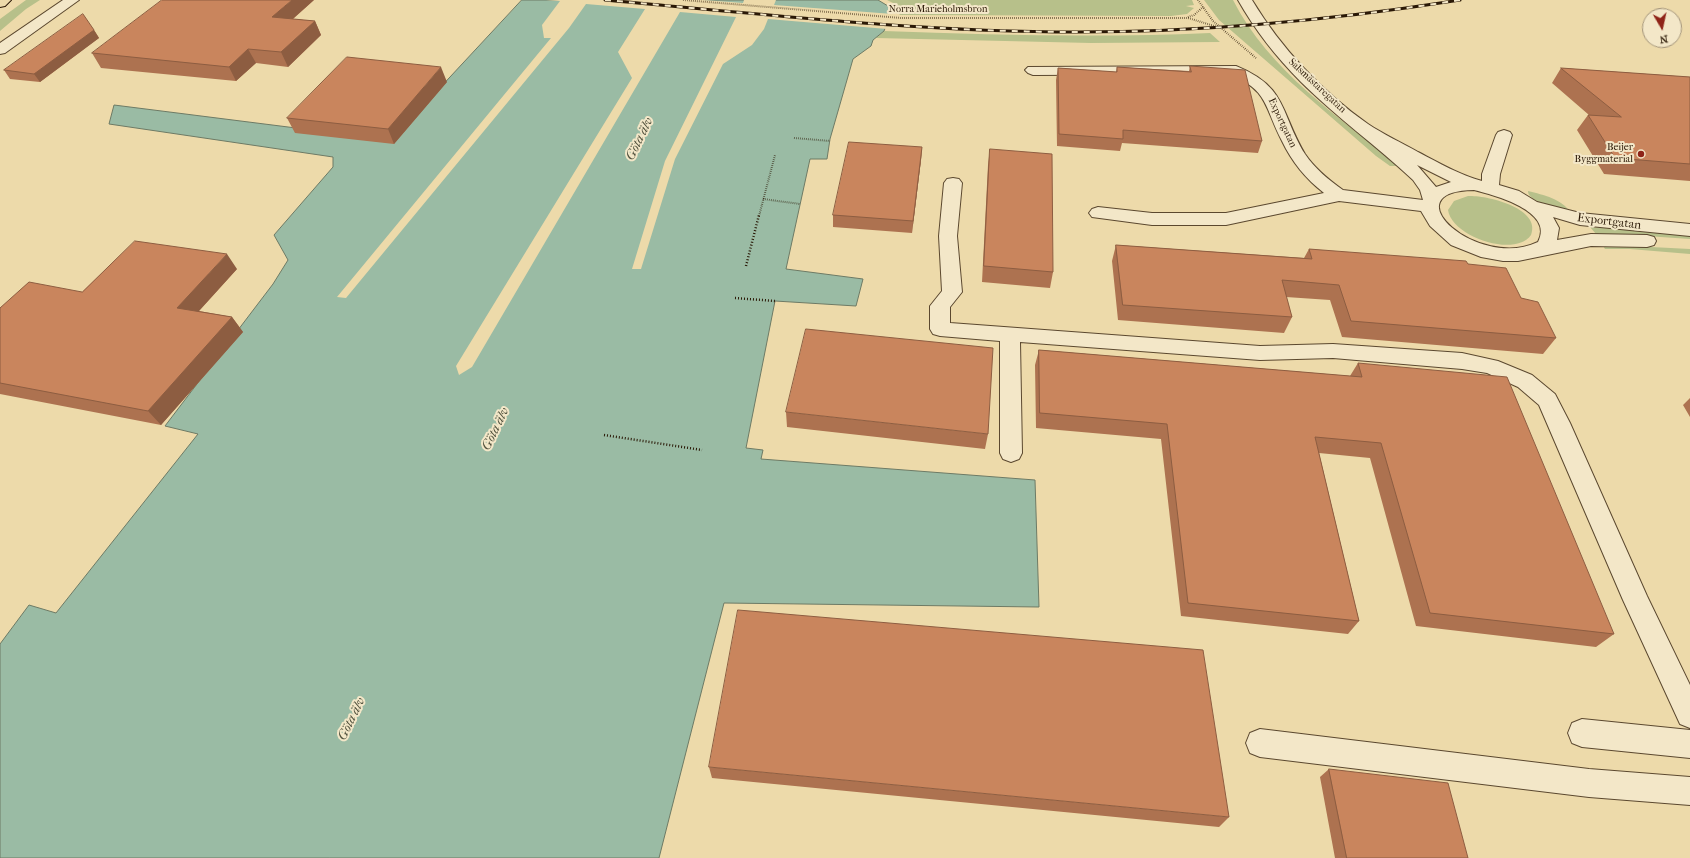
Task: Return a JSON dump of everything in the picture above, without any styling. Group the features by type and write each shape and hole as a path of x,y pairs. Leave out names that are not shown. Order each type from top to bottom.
{"highway":[{"path":"0,3 4,0"}],"street":[{"path":"0,50 72,0"},
{"name":"Salsmästaregatan","path":"1245,0 1264,30 1292,64 1328,98 1366,129 1422,179 1429,189 1431,203"},
{"name":"Exportgatan","path":"1033,70 1231,70 1244,74 1259,83 1272,99 1296,153 1330,197"},
{"name":"Salsmästaregatan","path":"1366,129 1431,166 1483,186"},
{"path":"1483,186 1492,168 1504,135"},
{"path":"953,183 948,236 952,292 940,306 940,330 1260,353 1333,351 1462,361 1491,366 1525,381 1546,400 1558,423 1636,600 1690,715"},
{"name":"Exportgatan","path":"1541,249 1548,242 1551,234 1545,219 1530,205 1511,194 1483,186 1447,187 1437,192 1431,203 1433,217 1441,228 1455,238 1472,247 1491,253 1510,255 1528,254 1541,249 1570,243 1614,239 1690,244"},
{"path":"1098,213 1152,220 1226,219 1330,197 1431,203"},
{"name":"Exportgatan","path":"1530,205 1580,219 1690,230"},
{"path":"1010,334 1011,453"},
{"path":"1582,733 1690,744"},
{"path":"1260,743 1589,783 1690,791"}],"path":[{"name":"Norra Marieholmsbron","path":"683,0 901,18 1188,18 1221,28"},
{"path":"1188,18 1203,7"},
{"path":"794,138 830,141"},
{"path":"746,266 775,155"},
{"path":"763,199 800,204"},
{"path":"735,298 775,301"},
{"path":"604,435 702,450"}],"shaded area":[{"path":"26,0 40,0 26,9 0,31 0,19"},
{"path":"887,0 1192,0 1194,5 1186,6 1194,8 1187,14 1171,16 900,15 896,11 897,5"},
{"path":"1204,0 1233,0 1248,26 1286,71 1330,111 1400,166 1390,166 1376,156 1219,20"},
{"path":"884,31 1047,35 1169,35 1210,33 1220,42 1091,43 876,38"},
{"path":"1528,191 1558,201 1571,213 1553,208 1533,199 1529,195"},
{"path":"1468,196 1476,196 1499,201 1521,211 1528,217 1532,226 1531,235 1523,242 1512,245 1499,244 1472,236 1460,229 1452,220 1448,210 1454,201"},
{"path":"1590,227 1690,235 1690,239 1596,234"},
{"path":"1612,245 1690,249 1690,254 1630,249 1605,249 1603,246"}],"water":[{"name":"Göta älv","path":"522,0 878,0 893,9 884,31 873,40 871,46 853,59 830,139 827,159 810,159 786,269 863,279 856,306 775,301 746,448 763,450 761,459 1035,480 1039,607 724,603 659,858 0,858 0,644 29,605 56,613 198,434 165,426 273,284 288,260 274,235 333,167 333,157 109,124 114,105 391,140"}],"pier":[{"path":"546,0 703,0 743,3 744,0 776,0 774,5 893,14 887,29 768,19 764,29 752,45 723,64 675,159 641,269 632,269 665,161 736,17 680,12 472,367 459,375 456,366 632,78 618,52 645,9 586,4 569,28 346,298 337,297 551,38 544,38 542,25 560,1"}],"building":[{"path":"162,0 292,0 272,17 315,21 281,52 248,49 229,67 92,53"},
{"path":"83,14 94,30 34,74 4,70"},
{"path":"347,57 441,67 388,129 287,118"},
{"path":"1190,66 1245,70 1262,141 1123,130 1123,139 1059,134 1058,68 1117,72 1117,67 1191,72"},
{"name":"Beijer Byggmaterial","path":"1561,68 1690,77 1690,164 1615,158 1588,115 1621,117"},
{"path":"849,142 922,147 913,221 833,215"},
{"path":"990,149 1052,154 1053,272 984,266"},
{"path":"135,241 227,254 177,308 232,317 148,411 0,383 0,308 29,282 82,292"},
{"path":"1116,245 1312,259 1309,249 1466,261 1468,264 1506,268 1521,298 1538,302 1556,338 1351,321 1339,285 1282,280 1292,317 1123,305"},
{"path":"806,329 993,348 988,434 786,412"},
{"path":"1039,350 1362,377 1358,363 1507,377 1614,634 1430,613 1381,443 1315,437 1359,621 1188,603 1167,424 1040,413"},
{"path":"738,610 1203,650 1229,817 709,767"},
{"path":"1329,769 1448,783 1468,858 1347,858"}],"railway":[{"path":"605,0 900,26 1078,32 1174,30 1269,24 1460,0"}],"place":[{"name":"Beijer Byggmaterial","path":"1641,154"}]}
